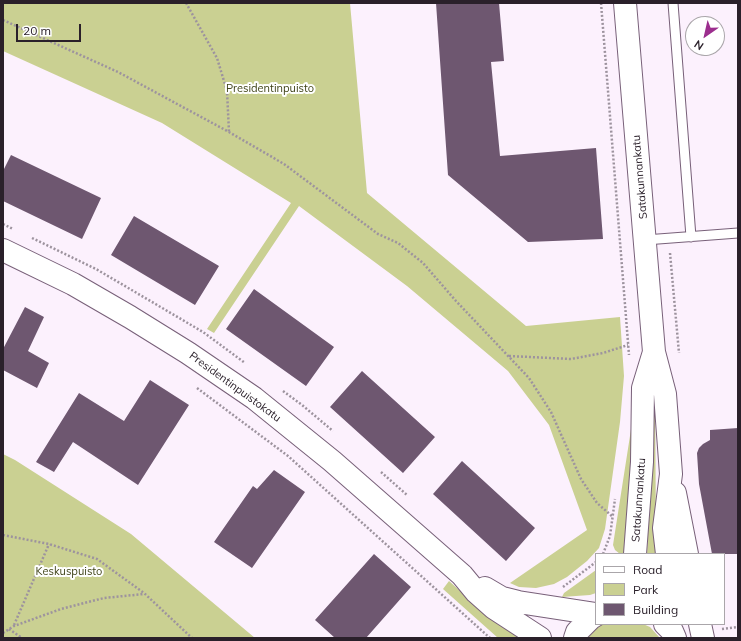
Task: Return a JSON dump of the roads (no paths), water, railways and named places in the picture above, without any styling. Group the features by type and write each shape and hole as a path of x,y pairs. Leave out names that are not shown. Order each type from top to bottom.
{"main road":[{"name":"Satakunnankatu","path":"625,3 654,352 666,394 671,474 664,528 667,553"},
{"name":"Presidentinpuistokatu","path":"3,250 73,284 130,317 188,353 254,398 332,461 462,575 476,592 494,608 540,638"},
{"name":"Satakunnankatu","path":"635,553 642,462 642,388 654,352"},
{"path":"671,474 687,553"},
{"name":"Presidentinpuistokatu","path":"462,575 502,598 512,601 595,615"},
{"path":"575,638 578,632 595,616"},
{"path":"666,625 672,631 675,638"},
{"path":"677,625 679,638"},
{"path":"701,625 713,634"}],"lane":[{"path":"673,3 691,237"},
{"path":"645,240 738,233"}],"park label":[{"name":"Presidentinpuisto","path":"270,89"},
{"name":"Keskuspuisto","path":"69,572"}]}
